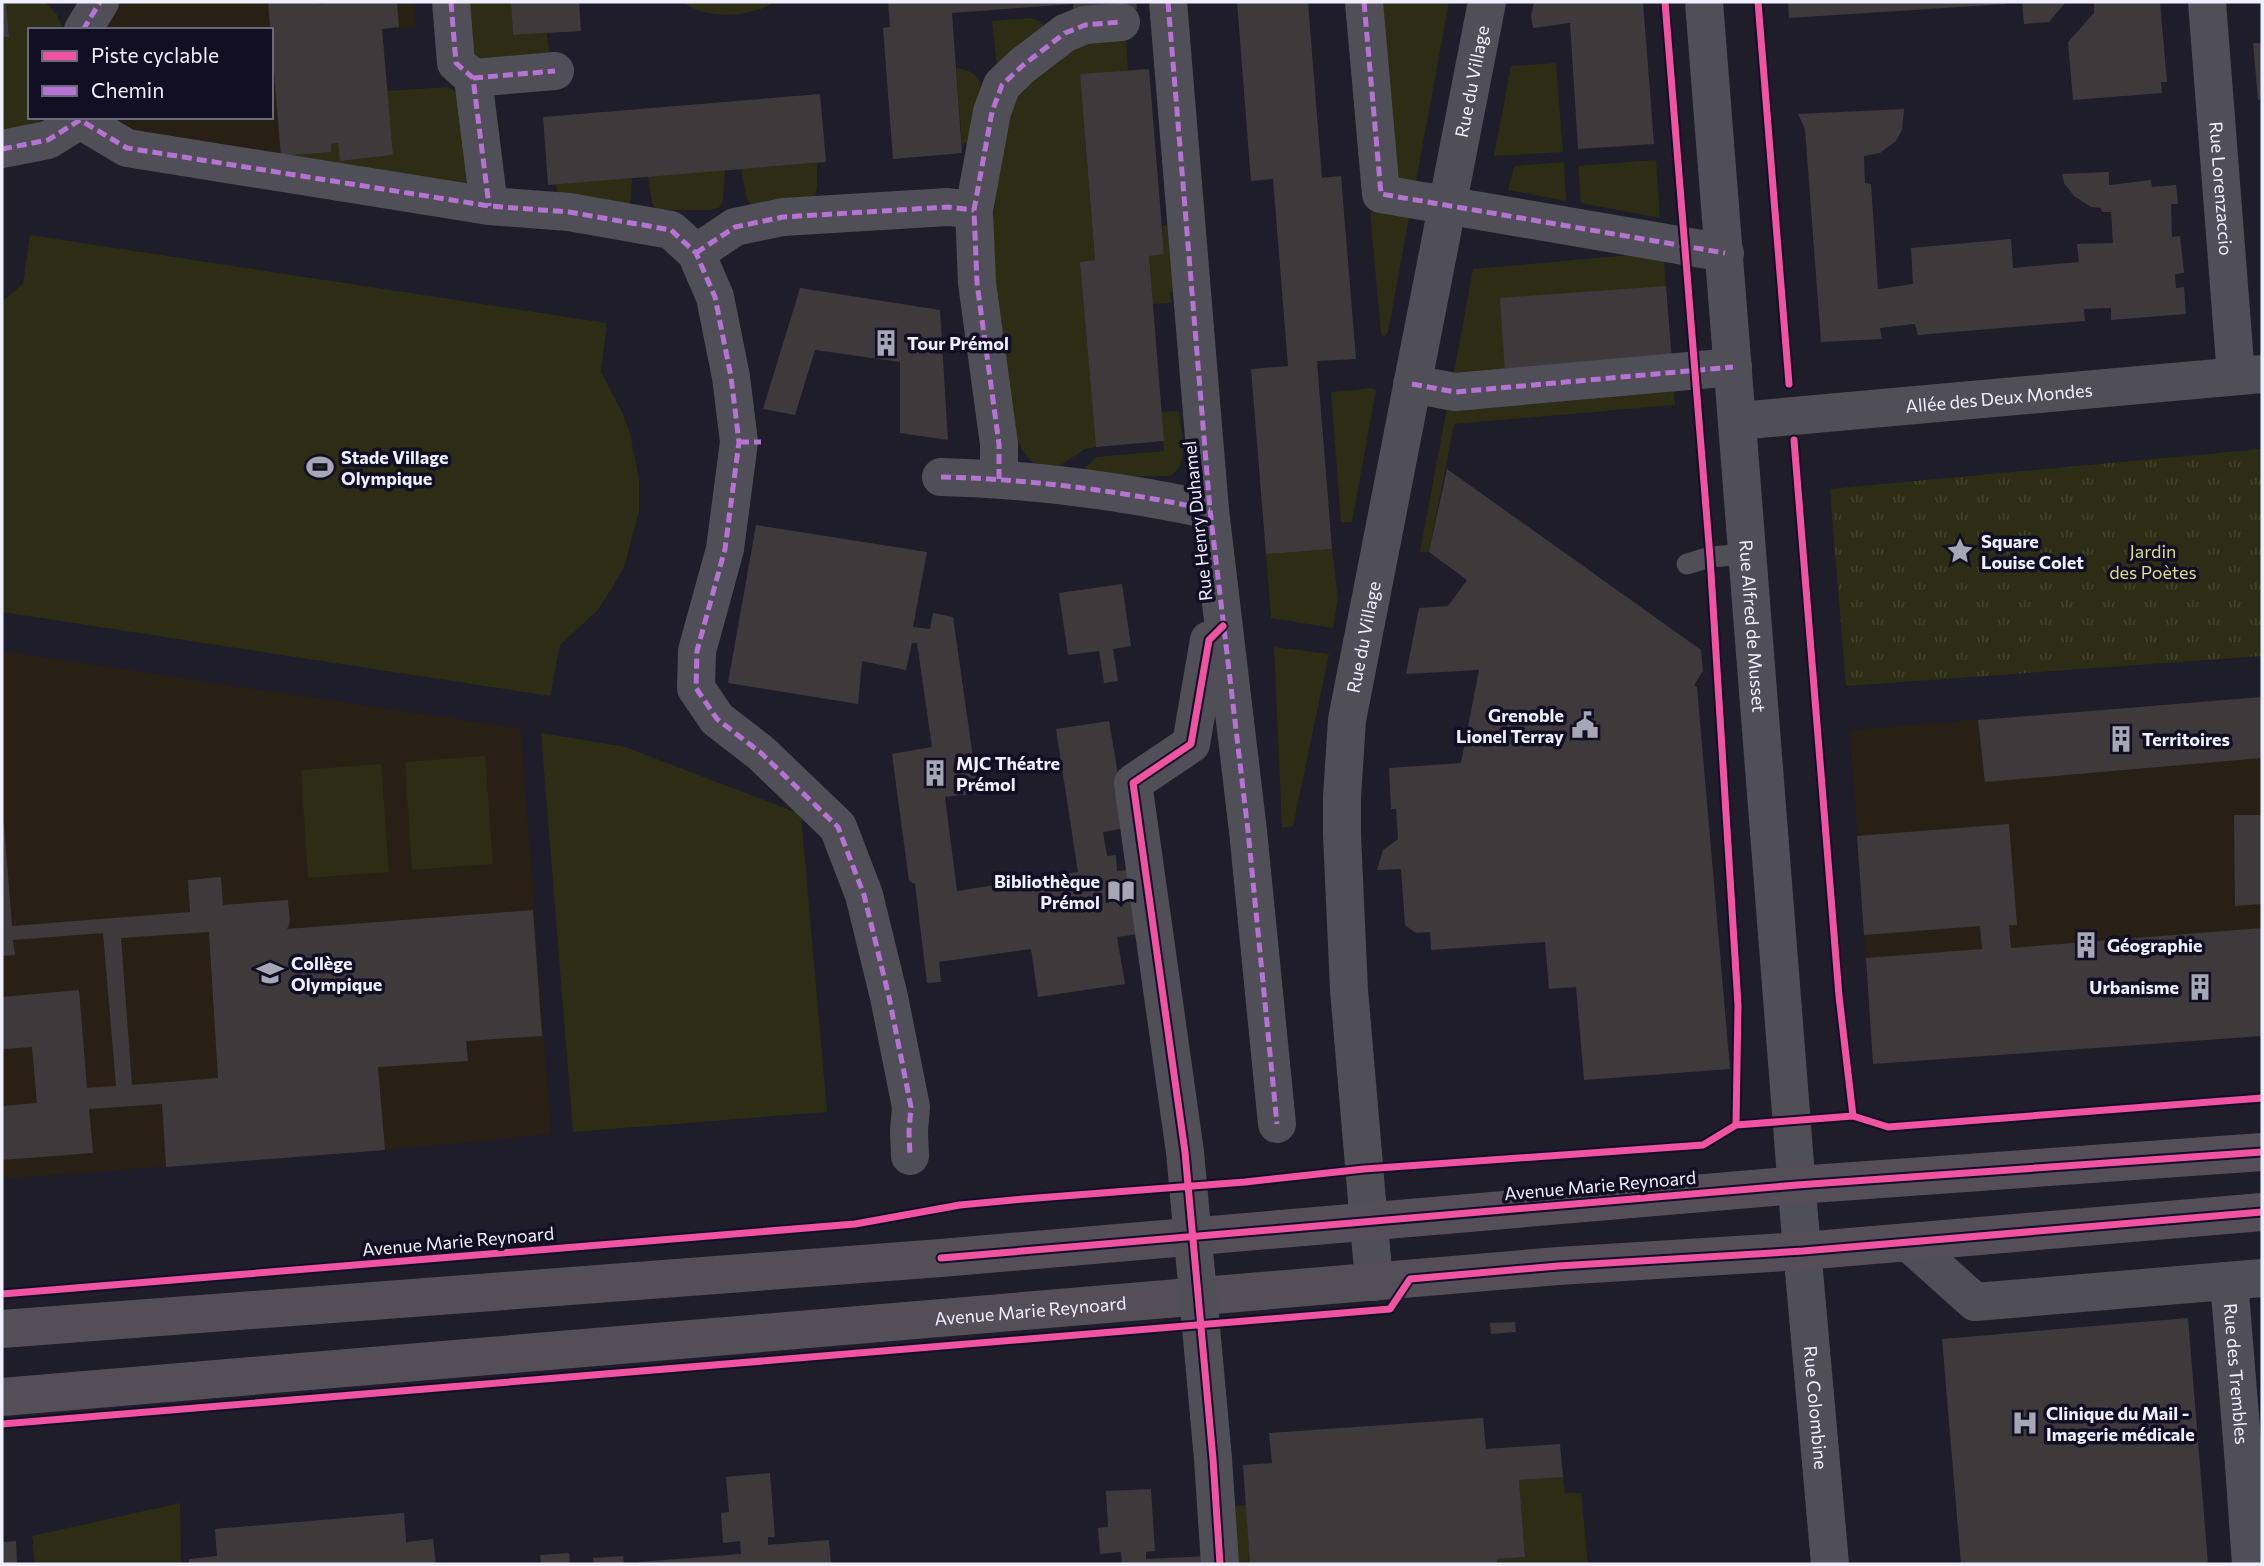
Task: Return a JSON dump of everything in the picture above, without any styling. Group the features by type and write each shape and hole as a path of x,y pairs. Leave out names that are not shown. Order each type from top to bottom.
{"main road":[{"name":"Avenue Marie Reynoard","path":"2,1329 915,1260 1797,1185 2262,1152"},
{"name":"Avenue Marie Reynoard","path":"2,1397 1558,1266 1803,1251 2262,1212"}],"street":[{"path":"84,28 100,2"},
{"path":"451,2 456,63 474,78 489,206"},
{"name":"Rue Henry Duhamel","path":"1168,2 1210,510 1216,633 1248,831 1277,1124"},
{"path":"1364,2 1381,194 1725,253"},
{"name":"Rue du Village","path":"1374,1282 1349,990 1342,835 1347,720 1487,2"},
{"name":"Rue Alfred de Musset","path":"1704,2 1803,1251"},
{"name":"Rue Lorenzaccio","path":"2207,2 2249,375"},
{"path":"999,479 999,444 977,283 974,210 992,112 1002,85 1065,33 1085,25 1121,22"},
{"path":"474,78 555,71"},
{"path":"2,149 69,126 127,148 489,206 569,212 671,230 696,253 715,297 731,377 750,442 697,652 696,688 717,719 761,753 838,827 864,895 889,997 911,1107 910,1156"},
{"path":"696,253 735,227 783,217 948,207 974,210"},
{"path":"1412,384 1455,391 1733,367"},
{"name":"Allée des Deux Mondes","path":"1738,421 2249,375"},
{"path":"941,477 999,479 1152,497 1210,510"},
{"path":"1216,633 1191,744 1133,783 1185,1152 1220,1564"},
{"path":"1908,1242 1975,1302 2246,1280"},
{"name":"Rue Colombine","path":"1803,1251 1830,1564"},
{"name":"Rue des Trembles","path":"2246,1280 2253,1464 2251,1564"}],"lane":[{"path":"1687,564 1710,557 1749,554"}],"shaded area":[{"path":"119,2 414,2 416,27 382,29 393,155 340,161 139,138 111,119 273,119 273,28 100,28"},
{"name":"Collège Olympique","path":"2,651 521,729 551,1134 385,1150 2,1179"},
{"path":"2262,697 2262,1036 1873,1064 1850,730"}],"green space":[{"path":"6,2 45,2 57,15 63,28 28,28 28,119 41,119 2,137 2,37 9,36"},
{"path":"461,2 511,2 513,35 547,33 549,51 543,59 470,64"},
{"path":"682,2 775,2 753,11 728,15 704,12"},
{"path":"1371,2 1449,2 1414,192 1386,186"},
{"path":"1031,18 1045,27 997,66 992,21"},
{"path":"1125,28 1128,70 1080,75 1095,260 1080,262 1096,447 1085,449 1050,472 1036,465 1027,456 1013,430 993,260 994,213 1004,127 1023,73 1058,45"},
{"path":"1556,63 1563,152 1494,156 1511,66"},
{"path":"956,68 969,71 977,77 982,97 972,141 962,144"},
{"path":"448,87 456,92 470,177 463,186 281,156 331,152 331,144 338,143 340,161 393,155 387,91"},
{"path":"1656,160 1660,218 1581,203 1578,166"},
{"path":"1564,162 1566,201 1508,190 1514,166"},
{"path":"817,163 815,196 753,207 747,200 741,169"},
{"path":"725,170 720,207 712,210 657,210 652,203 648,176"},
{"path":"632,178 631,200 628,205 557,195 556,184"},
{"path":"1382,202 1411,207 1388,332 1384,337 1381,334 1370,214"},
{"path":"1179,224 1185,291 1170,292 1171,303 1153,304 1149,256 1164,254 1162,226"},
{"name":"Stade Village Olympique","path":"30,235 607,323 601,372 630,433 639,480 639,511 625,565 612,588 597,611 560,645 550,696 2,612 2,301 23,284"},
{"path":"1663,252 1666,286 1505,373 1453,378 1473,269"},
{"path":"1372,388 1376,390 1352,522 1341,522 1331,392"},
{"path":"1674,388 1675,405 1454,424 1429,552 1420,552 1447,407"},
{"path":"1179,411 1183,456 1181,464 1170,476 1076,477 1096,457 1164,451 1161,412"},
{"name":"Jardin des Poètes","path":"2262,449 2262,656 1846,686 1830,489"},
{"path":"1332,549 1338,599 1333,628 1271,618 1266,554"},
{"path":"1274,647 1329,654 1293,826 1282,828"},
{"path":"541,733 625,747 801,814 827,1112 573,1132"},
{"path":"485,756 493,864 412,870 405,762"},
{"path":"381,764 389,872 308,878 301,770"},
{"path":"1563,1477 1565,1493 1581,1493 1588,1564 1497,1564 1497,1559 1525,1557 1519,1480"},
{"path":"180,1503 181,1564 35,1564 32,1536"},
{"path":"1246,1505 1250,1564 1231,1564 1226,1507"}],"building":[{"path":"2,2 6,2 9,37 2,37"},
{"path":"268,2 397,2 399,27 382,29 393,155 340,161 338,143 331,144 331,152 281,156 273,28 270,28"},
{"path":"511,2 579,2 581,31 513,35"},
{"path":"888,2 1136,2 1137,9 1074,14 1073,4 952,13 962,153 893,159 883,28 890,27"},
{"path":"1237,2 1308,2 1322,178 1341,176 1356,359 1317,361 1332,549 1266,554 1251,369 1288,366 1273,179 1251,181"},
{"path":"1534,2 1643,2 1654,144 1578,149 1570,23 1533,28 1531,16"},
{"path":"1788,2 2006,2 2006,4 1789,18"},
{"path":"2022,2 2066,2 2049,22 2024,24"},
{"path":"2094,2 2160,2 2167,82 2161,82 2162,93 2073,100 2068,42 2094,13"},
{"path":"2253,43 2262,43 2262,99 2258,100"},
{"path":"1149,69 1164,254 1149,256 1164,441 1096,447 1080,262 1095,260 1080,74"},
{"path":"820,94 826,162 548,185 543,117"},
{"path":"1904,109 1902,130 1896,141 1880,153 1864,156 1865,183 1871,184 1878,289 1913,284 1911,248 2011,239 2013,268 2079,262 2077,244 2113,243 2111,212 2102,212 2101,208 2091,207 2074,196 2064,183 2062,174 2109,172 2109,185 2151,180 2152,187 2176,185 2178,204 2171,204 2172,237 2180,236 2184,273 2175,274 2176,288 2184,287 2186,314 2111,320 2111,308 2084,309 2085,321 1918,335 1915,324 1880,328 1882,339 1821,342 1805,129 1798,114"},
{"path":"1666,286 1672,361 1505,373 1500,298"},
{"path":"800,288 940,310 948,440 900,433 900,362 815,350 795,415 763,409"},
{"name":"Grenoble Lionel Terray","path":"1447,469 1701,650 1703,671 1694,685 1697,687 1730,1069 1584,1080 1576,987 1549,989 1545,942 1431,950 1430,932 1416,933 1405,925 1401,869 1377,870 1383,850 1398,839 1396,809 1391,809 1389,768 1461,763 1479,670 1406,674 1419,608 1448,606 1467,580 1429,552"},
{"name":"MJC Théatre Prémol","path":"756,525 927,552 913,627 930,629 933,613 953,617 978,793 945,797 957,891 1078,872 1056,729 1109,721 1127,828 1103,832 1107,856 1116,855 1117,871 1136,869 1146,933 1117,937 1125,984 1038,997 1031,949 939,962 941,982 927,983 915,884 909,881 892,754 932,747 917,643 912,643 906,670 862,661 858,704 728,683"},
{"path":"1122,584 1131,646 1113,649 1118,681 1104,683 1099,651 1068,655 1059,593"},
{"name":"Territoires","path":"2262,697 2262,758 1985,782 1978,720"},
{"path":"2234,815 2262,815 2262,904 2235,906"},
{"path":"4,824 12,926 190,912 188,880 221,877 223,905 288,900 290,922 287,929 533,910 542,1036 466,1041 468,1061 378,1067 385,1150 166,1167 162,1104 89,1109 93,1153 2,1160 2,1106 37,1103 32,1047 2,1049 2,997 79,990 87,1088 116,1086 103,933 13,940 15,955 2,956","holes":["209,932 218,1078 132,1085 121,938"]},
{"name":"Géographie","path":"2009,824 2017,925 2009,925 2011,948 2262,928 2262,1036 1873,1064 1866,958 1982,949 1980,926 1864,935 1857,836"},
{"name":"Clinique du Mail - Imagerie médicale","path":"2188,1318 2208,1564 1961,1564 1942,1339"},
{"path":"1515,1322 1516,1332 1491,1334 1490,1323"},
{"path":"1483,1418 1486,1449 1560,1444 1563,1477 1519,1480 1525,1557 1497,1559 1497,1564 1250,1564 1243,1465 1272,1463 1269,1433"},
{"path":"770,1473 775,1537 768,1537 768,1545 829,1540 831,1564 639,1564 741,1554 740,1541 723,1543 721,1513 729,1512 726,1477"},
{"path":"1151,1489 1155,1551 1146,1552 1146,1559 1209,1556 1210,1564 1122,1564 1121,1552 1100,1554 1098,1528 1108,1527 1106,1491"},
{"path":"404,1513 406,1542 433,1539 436,1564 189,1564 189,1559 217,1556 215,1529"},
{"path":"16,1541 17,1564 2,1564 2,1542"},
{"path":"569,1553 570,1564 541,1564 540,1555"},
{"path":"623,1556 624,1564 594,1564 593,1558"}],"marked path":[{"path":"84,28 100,2"},
{"path":"451,2 456,63 473,78 489,206"},
{"path":"1168,2 1210,510 1248,831 1277,1124"},
{"path":"1364,2 1381,194 1725,253"},
{"path":"999,479 999,444 977,283 974,210 992,112 1002,85 1065,33 1085,25 1121,22"},
{"path":"473,78 555,71"},
{"path":"2,149 48,140 80,120 127,148 489,206 569,212 671,230 696,253 715,297 731,377 739,442 725,549 697,651 696,688 717,719 761,753 838,827 864,895 889,997 911,1107 910,1156"},
{"path":"696,253 735,227 783,217 948,207 974,210"},
{"path":"1412,384 1455,392 1733,367"},
{"path":"739,442 761,442"},
{"path":"941,477 1076,487 1210,510"}],"cycle path":[{"path":"1665,2 1710,557 1738,1005 1736,1125"},
{"path":"1758,2 1789,384"},
{"path":"1794,440 1839,996 1853,1116"},
{"path":"1220,1564 1185,1152 1133,783 1191,744 1209,640 1223,626"},
{"path":"2,1294 855,1224 960,1205 1245,1182 1364,1169 1703,1145 1736,1125 1853,1116 1888,1127 2262,1098"},
{"path":"941,1258 1797,1185 2262,1152"},
{"path":"2,1424 1390,1309 1410,1279 1558,1266 1803,1251 2262,1212"}],"place":[{"name":"Tour Prémol","path":"886,343"},
{"name":"Stade Village Olympique","path":"320,467"},
{"name":"Square Louise Colet","path":"1960,551"},
{"name":"Grenoble Lionel Terray","path":"1585,725"},
{"name":"Territoires","path":"2121,739"},
{"name":"MJC Théatre Prémol","path":"935,773"},
{"name":"Bibliothèque Prémol","path":"1121,891"},
{"name":"Géographie","path":"2086,945"},
{"name":"Collège Olympique","path":"270,973"},
{"name":"Urbanisme","path":"2200,987"},
{"name":"Clinique du Mail - Imagerie médicale","path":"2025,1423"}]}
